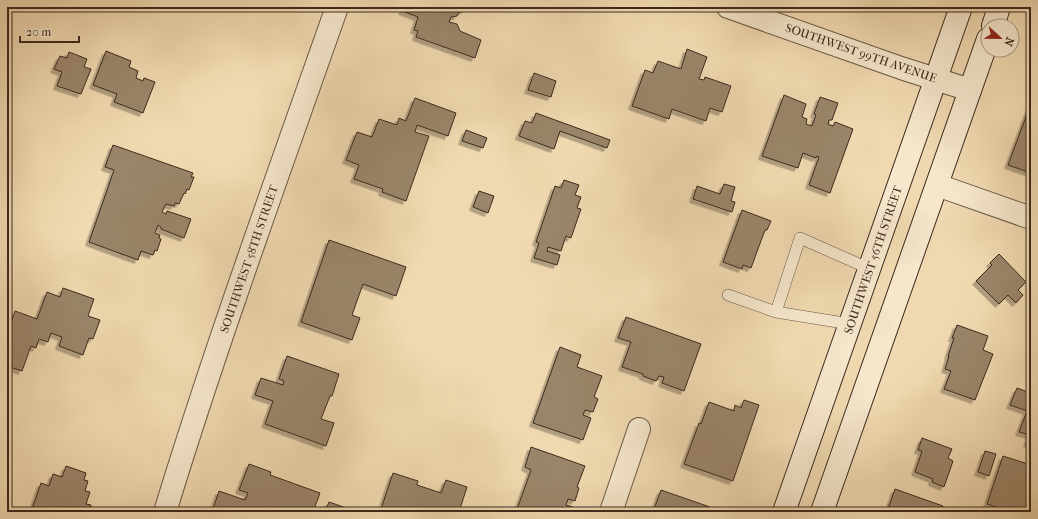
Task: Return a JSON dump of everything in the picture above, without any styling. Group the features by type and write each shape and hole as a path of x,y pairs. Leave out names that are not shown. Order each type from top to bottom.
{"main road":[{"name":"SOUTHWEST 58TH STREET","path":"165,512 189,435 235,299 338,7"},
{"name":"SOUTHWEST 99TH AVENUE","path":"728,7 901,68 970,90"},
{"name":"SOUTHWEST 56TH STREET","path":"784,512 961,7"},
{"path":"996,18 999,7"},
{"path":"822,512 981,58"},
{"path":"937,185 1031,218"},
{"path":"610,512 639,429"}],"lane":[{"path":"776,312 800,238 870,268"},
{"path":"728,295 776,312 850,324"}],"building":[{"path":"404,7 468,7 463,11 460,10 457,16 451,17 449,22 457,24 460,31 481,40 475,58 416,37 418,31 414,30 418,17 402,11"},
{"path":"687,49 707,57 699,79 704,80 705,77 731,86 722,112 710,108 706,121 672,109 669,119 632,106 645,70 653,73 658,61 681,69"},
{"path":"106,51 131,61 129,67 138,71 136,78 143,81 144,78 155,82 143,113 114,102 117,94 93,85"},
{"path":"69,52 87,59 84,67 91,69 81,94 57,86 62,72 54,69 60,56 67,58"},
{"path":"534,73 556,81 551,97 528,90"},
{"path":"784,95 806,104 802,117 807,119 806,124 812,126 816,115 814,114 820,97 838,103 832,120 829,120 828,124 833,126 835,122 853,129 830,193 809,185 819,157 817,156 816,158 803,153 798,168 762,156"},
{"path":"415,98 456,113 448,136 417,125 415,132 429,136 406,201 382,192 383,189 354,179 359,165 346,160 357,132 372,137 379,119 397,125 399,118 406,121"},
{"path":"1031,103 1031,173 1008,165"},
{"path":"536,113 610,140 607,148 560,131 554,149 519,136 525,121 532,123"},
{"path":"466,130 487,138 483,148 462,141"},
{"path":"113,145 193,173 191,177 194,177 189,190 187,189 185,194 184,193 179,204 175,203 174,206 166,204 162,212 166,214 167,211 191,219 184,238 161,229 158,225 155,233 160,235 159,238 161,239 157,251 155,250 153,255 141,251 138,260 89,242 114,170 105,167"},
{"path":"564,180 579,185 575,195 581,197 577,208 581,209 571,238 566,236 561,251 548,247 547,251 560,255 557,265 534,258 539,243 536,242 555,186 561,188"},
{"path":"724,184 735,187 731,201 735,202 732,212 693,199 697,186 720,194"},
{"path":"479,191 494,196 488,213 473,207"},
{"path":"742,210 771,221 767,230 765,230 751,268 743,265 742,269 723,262"},
{"path":"329,240 406,267 396,296 363,284 352,315 360,318 352,340 301,322"},
{"path":"999,254 1026,282 1018,290 1023,295 1016,303 1008,295 999,304 976,281 992,265 990,263"},
{"path":"63,288 94,299 88,316 100,320 93,339 89,338 83,355 59,346 62,337 51,333 48,342 39,339 36,348 31,346 22,371 7,366 7,335 15,311 37,319 47,292 60,297"},
{"path":"626,317 701,344 684,391 662,383 664,377 659,376 656,381 643,376 643,374 622,367 631,342 618,338"},
{"path":"957,325 988,336 983,350 993,354 975,400 944,389 951,371 945,369 954,338 952,338"},
{"path":"560,347 581,355 577,367 602,376 594,397 598,399 593,412 585,410 583,415 591,418 583,440 533,423"},
{"path":"287,356 339,374 332,396 330,396 321,419 334,423 326,446 265,424 273,401 255,395 261,378 283,385 284,381 279,379"},
{"path":"1017,388 1031,393 1031,445 1027,443 1030,435 1019,432 1027,411 1010,405"},
{"path":"744,400 759,405 733,481 684,464 699,423 701,424 709,402 734,411 735,405 741,408"},
{"path":"922,438 952,449 948,458 953,461 944,487 932,482 933,479 915,472 922,451 918,450"},
{"path":"531,447 585,466 577,487 579,488 575,501 568,499 566,505 573,507 571,512 516,512 531,470 525,467"},
{"path":"985,451 996,454 989,476 978,472"},
{"path":"1003,456 1031,465 1031,512 1010,512 987,504"},
{"path":"249,464 271,472 270,475 320,493 313,512 222,512 213,509 219,491 245,500 248,493 239,490"},
{"path":"66,466 86,473 84,480 88,481 85,491 90,492 86,504 91,505 89,512 31,512 41,483 49,486 53,474 62,477"},
{"path":"393,473 418,481 417,485 441,493 446,480 467,487 459,512 380,512"},
{"path":"895,489 943,506 941,512 887,512"},
{"path":"661,490 710,507 708,512 653,512"},
{"path":"329,502 349,509 348,512 325,512"}]}
